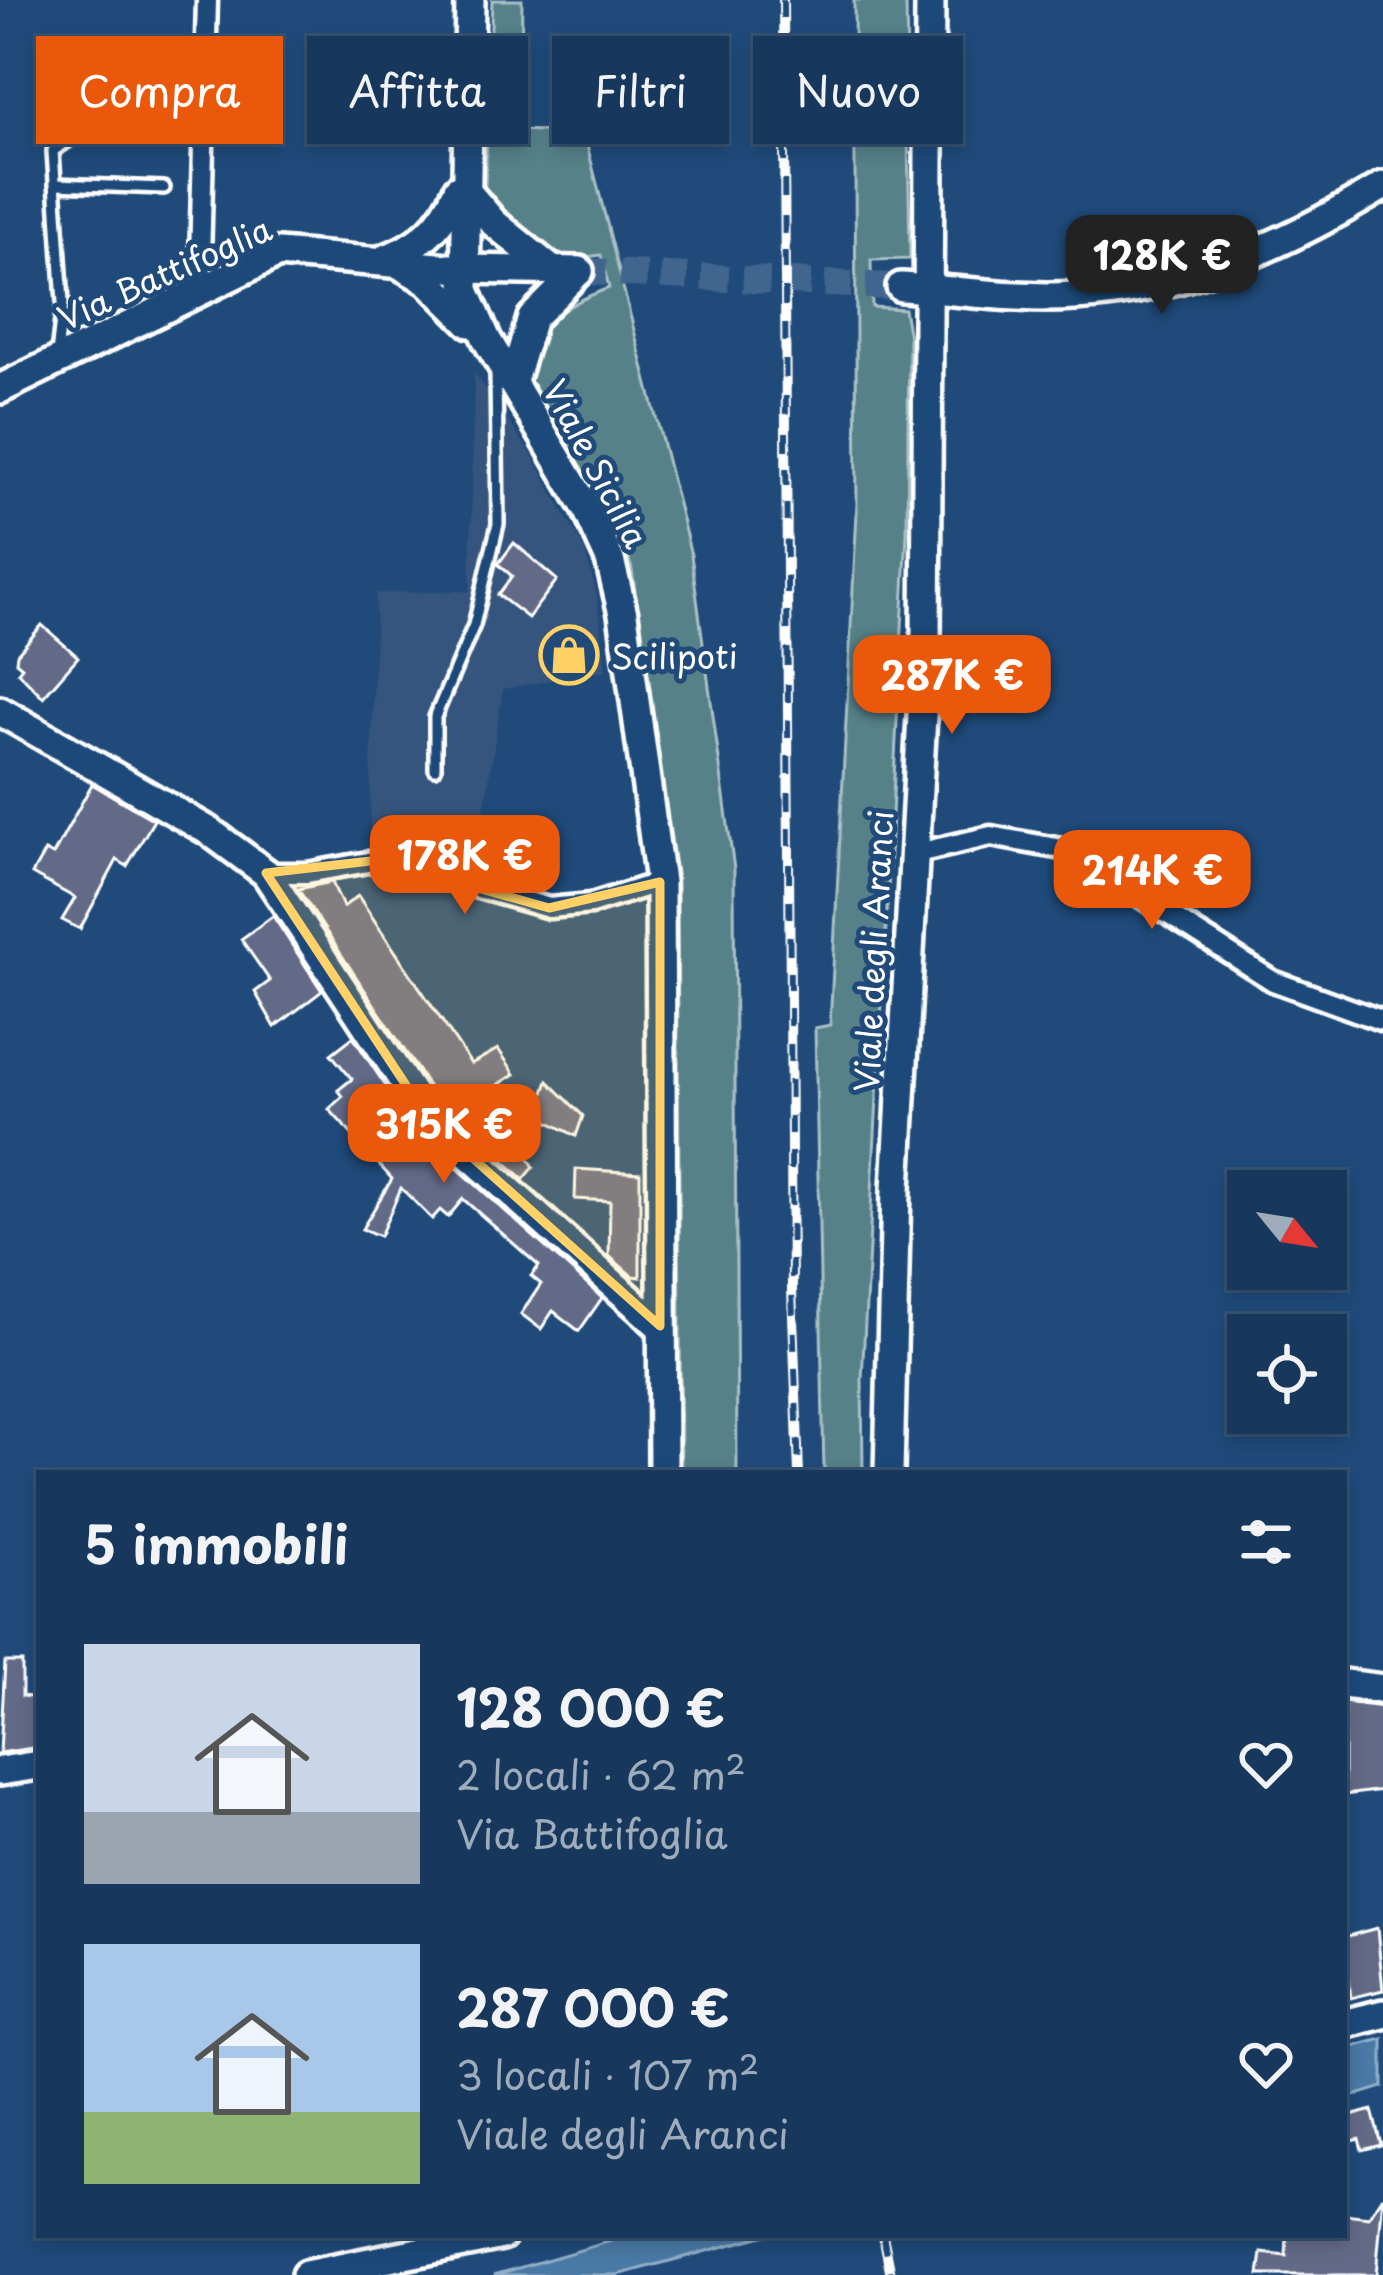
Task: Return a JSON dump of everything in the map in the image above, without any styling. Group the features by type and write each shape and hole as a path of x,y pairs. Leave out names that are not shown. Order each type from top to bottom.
{"street":[{"path":"205,290 200,260 207,0"},
{"name":"Viale Sicilia","path":"470,0 461,268 491,348 601,536 617,583 660,883 663,1470"},
{"name":"Viale degli Aranci","path":"889,1470 926,643 913,288 930,0"},
{"path":"389,263 428,236 463,180 503,232 566,270 532,318 512,381"},
{"path":"913,288 1073,296 1169,284 1274,248 1383,186"},
{"name":"Via Battifoglia","path":"7,380 278,254 461,268 566,270"},
{"path":"389,263 428,280 491,348"},
{"path":"0,711 209,831 266,873 427,1118 660,1325"},
{"path":"913,854 991,836 1067,850 1273,981 1383,1021"},
{"path":"266,873 286,875 379,860 549,908 591,904 660,883"},
{"path":"1347,1684 1383,1689"},
{"path":"0,1771 36,1765"},
{"path":"1347,2023 1383,2014"},
{"path":"306,2275 487,2238"}],"lane":[{"path":"56,360 62,303 53,151 63,144"},
{"path":"55,184 164,188"},
{"path":"435,769 435,717 474,625 498,524 491,348"}],"highlighted area":[{"path":"379,860 549,908 660,882 660,1326 427,1117 266,873"}],"shaded area":[{"name":"Scilipoti","path":"474,372 532,455 584,549 597,595 606,670 503,689 474,875 369,846 376,593 470,591","holes":["515,544 557,581 528,617 498,595 512,576 498,564"]},
{"path":"1383,2039 1383,2087 1347,2098 1347,2048"},
{"path":"622,2238 755,2238 618,2275 494,2275"}],"green space":[{"path":"492,0 522,0 521,36 491,36"},
{"path":"854,0 906,0 907,36 854,36"},
{"path":"528,130 552,132 552,144 587,144 691,555 734,869 737,1470 681,1470 677,879 632,570 626,549 530,384 534,347 550,321 609,288 601,255 566,259 550,255 518,230 485,187 487,144 528,144"},
{"path":"855,144 908,144 910,259 871,260 872,307 904,309 909,338 907,533 862,1379 863,1470 824,1470 815,1028 830,1025 857,512"}],"building":[{"path":"514,543 557,580 528,618 498,595 512,576 498,564"},
{"path":"42,625 78,657 43,697 18,672 22,667 16,662 17,654"},
{"path":"92,784 154,820 127,866 117,860 80,929 62,920 75,898 32,874 45,851 53,855"},
{"path":"332,882 343,907 358,896 471,1064 498,1049 515,1074 498,1085 506,1093 489,1107 466,1099 510,1145 522,1149 534,1167 524,1179 479,1139 451,1095 438,1101 298,889"},
{"path":"273,916 322,991 275,1027 255,992 270,981 241,939"},
{"path":"353,1037 415,1130 602,1298 579,1331 553,1311 541,1329 521,1314 541,1284 531,1276 539,1266 463,1199 448,1217 440,1210 432,1219 401,1188 380,1236 362,1229 392,1179 329,1109 343,1096 338,1090 352,1079 331,1054"},
{"path":"548,1081 583,1116 576,1136 536,1115"},
{"path":"576,1169 640,1173 640,1277 632,1276 609,1256 610,1201 575,1199"},
{"path":"5,1662 22,1662 22,1696 36,1698 36,1747 0,1753"},
{"path":"1347,1702 1383,1707 1383,1790 1347,1795"},
{"path":"1377,1928 1383,1990 1351,1998 1347,1936"},
{"path":"1372,2110 1381,2145 1362,2150 1359,2139 1347,2142 1347,2117"},
{"path":"1383,2196 1376,2275 1259,2275 1262,2253 1286,2256 1287,2238 1347,2238 1347,2214 1369,2217"}],"tunnel":[{"path":"579,271 901,287"}],"railway":[{"path":"783,0 792,1290 799,1470"},
{"path":"884,2238 891,2275"}],"place":[{"name":"Scilipoti","path":"569,655"}]}
